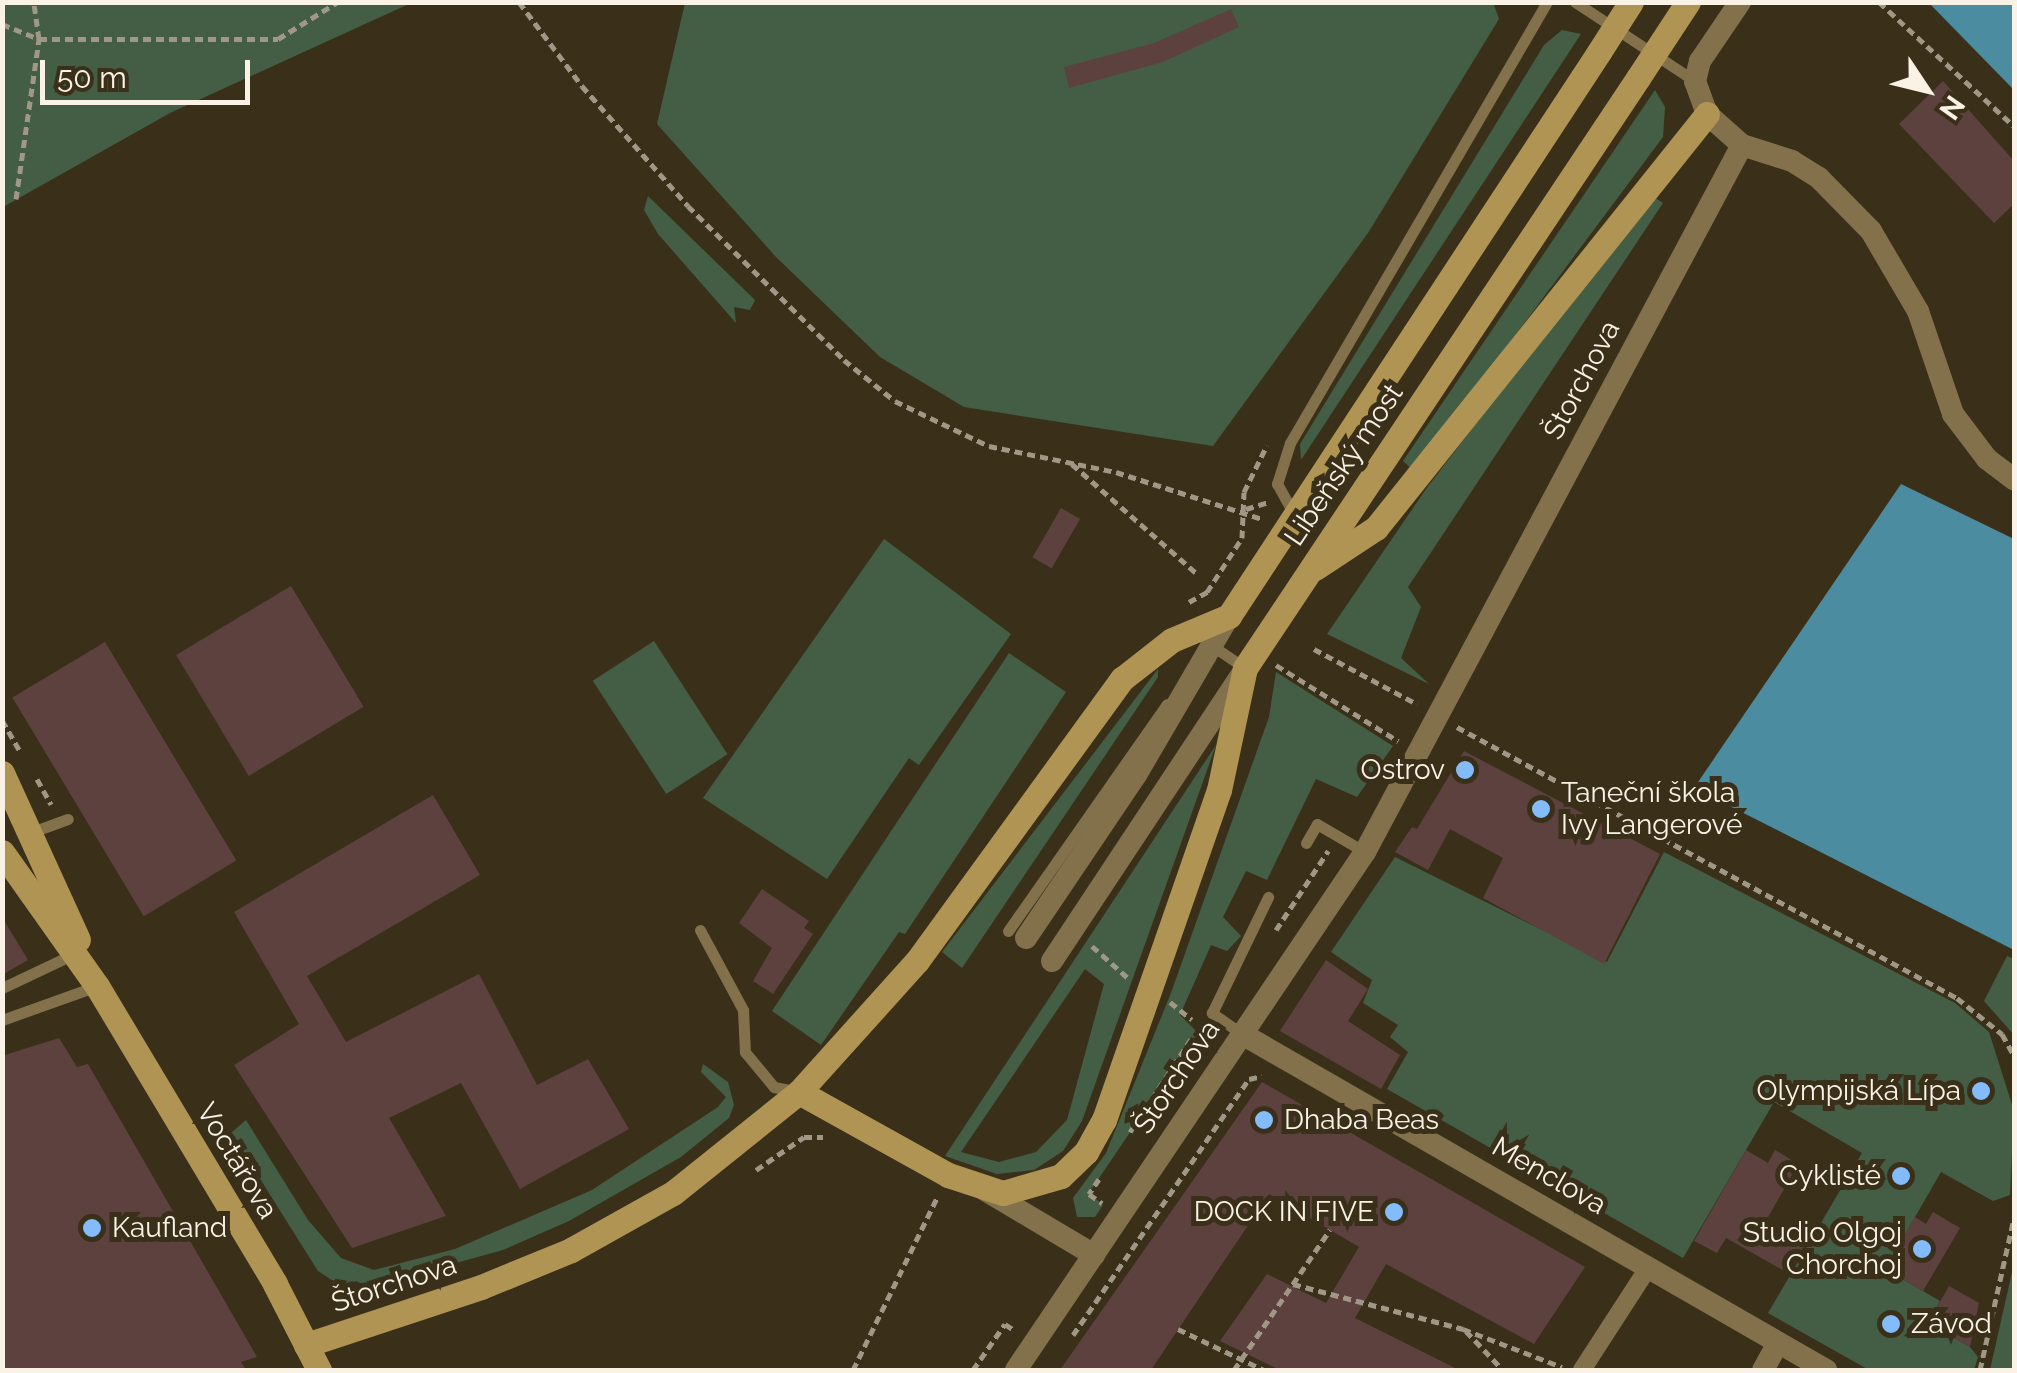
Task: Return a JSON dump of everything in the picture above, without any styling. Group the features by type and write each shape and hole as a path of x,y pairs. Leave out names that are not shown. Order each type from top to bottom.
{"main road":[{"name":"Libeňský most","path":"1229,616 1632,2"},
{"name":"Libeňský most","path":"1245,668 1688,2"},
{"path":"1310,570 1376,528 1707,114"},
{"name":"Štorchova","path":"306,1345 481,1288 571,1250 673,1193 799,1092 916,962 1122,680 1229,616"},
{"path":"799,1092 948,1175 981,1187 1030,1190 1061,1176 1086,1152 1104,1120 1219,790 1245,668"},
{"name":"Voctářova","path":"2,773 32,832 97,986"},
{"name":"Voctářova","path":"2,852 97,986 319,1370"}],"street":[{"path":"1740,2 1706,52 1695,81 1707,114 1742,145 1792,161 1819,178 1871,231 1918,310 1952,414 1986,459 2014,479"},
{"name":"Štorchova","path":"1016,1370 1365,852 1742,145"},
{"path":"1017,935 1136,774 1191,673 1191,639"},
{"name":"Libeňský most","path":"1052,961 1245,668"},
{"name":"Menclova","path":"1242,1034 1826,1370"},
{"path":"981,1187 1094,1255"},
{"path":"1582,1370 1648,1268"},
{"path":"1763,1370 1778,1343"}],"lane":[{"path":"1296,516 1277,484 1290,443 1548,2"},
{"path":"1575,2 1695,81"},
{"path":"1191,639 1245,668"},
{"path":"32,832 68,819"},
{"path":"1306,843 1318,824 1365,852"},
{"path":"1242,1034 1212,1012 1268,897"},
{"path":"700,930 743,1010 745,1052 774,1086 799,1092"},
{"path":"2,988 74,954"},
{"path":"2,1020 97,986"}],"path":[{"path":"16,198 39,38 34,2"},
{"path":"2,24 39,38 278,39 338,2"},
{"path":"519,2 636,151 865,378 958,436 1243,510"},
{"path":"1879,2 2014,126"},
{"path":"1191,639 1180,606 1207,592 1242,538 1243,510 1267,444 1290,443"},
{"path":"1069,462 1197,574"},
{"path":"1314,649 1957,998 2002,1034 2014,1056"},
{"path":"1274,664 1418,753"},
{"path":"1090,944 1116,962"},
{"path":"1065,1346 1249,1080 1261,1076"},
{"path":"853,1370 948,1175"},
{"path":"1980,1370 2014,1218"},
{"path":"1234,1370 1330,1230"},
{"path":"1293,1284 1464,1329 1570,1370"},
{"path":"1178,1329 1264,1370"},
{"path":"1464,1329 1502,1370"}],"green space":[{"path":"3,2 411,3 170,113 3,207"},
{"path":"1493,2 1499,19 1368,233 1213,446 964,407 880,357 776,257 657,124 685,3"},
{"path":"1562,30 1581,34 1301,460 1300,444 1544,45"},
{"path":"1655,90 1665,107 1663,137 1414,471 1403,461"},
{"path":"1651,195 1663,203 1408,587 1421,607 1401,658 1429,684 1327,634 1426,489"},
{"path":"648,196 755,300 750,310 734,307 736,323 658,234 644,210"},
{"path":"884,539 1011,634 919,765 909,758 827,879 703,798"},
{"path":"654,641 728,754 666,794 593,681"},
{"path":"1009,653 1066,692 905,934 899,932 821,1045 772,1011"},
{"path":"1158,669 1158,677 962,968 942,952"},
{"path":"1276,672 1393,746 1357,797 1316,779 1267,880 1246,871 1223,917 1241,936 1227,951 1211,945 1180,1015 1205,1040 1201,1046 1191,1042 1089,1193 1103,1205 1095,1217 1077,1217 1073,1198 1106,1153 1171,993 1269,717"},
{"path":"1216,745 1082,1121 1063,1151 1034,1170 997,1174 945,1156","holes":["1085,969 1104,984 1067,1120 1036,1152 999,1162 961,1152"]},
{"path":"1664,852 1955,1003 1989,1032 2014,1111 2010,1195 1993,1201 1941,1172 1885,1269 1940,1301 1928,1323 1970,1347 1978,1357 1974,1370 1869,1370 1768,1313 1862,1153 1774,1102 1683,1258 1387,1089 1408,1052 1390,1037 1398,1025 1363,1003 1372,980 1331,952 1395,857 1607,962"},
{"path":"2007,956 2014,959 2014,1035 1984,1001"},
{"path":"703,1064 728,1082 734,1105 729,1118 681,1157 569,1221 503,1250 369,1287 356,1281 341,1286 318,1271 231,1133 246,1120 308,1220 341,1258 374,1270 455,1249 592,1190 718,1107 726,1097 701,1072"},
{"path":"2014,1263 2014,1370 1990,1370"}],"water":[{"path":"1929,3 2014,3 2014,90"},
{"path":"1901,484 2014,539 2014,950 1694,788"}],"building":[{"path":"1231,9 1239,27 1163,62 1069,88 1064,67 1154,43"},
{"path":"1943,81 2014,161 2014,204 1994,223 1899,124"},
{"path":"1061,508 1080,519 1052,568 1032,557"},
{"path":"291,586 364,707 249,776 176,655"},
{"path":"105,642 236,861 144,916 12,698"},
{"path":"1464,751 1660,854 1604,964 1483,898 1503,858 1450,829 1428,870 1395,852 1412,827 1417,829"},
{"path":"433,795 480,875 307,976 346,1042 479,974 537,1085 588,1059 629,1129 520,1189 461,1083 389,1118 446,1216 352,1248 234,1065 299,1024 234,912"},
{"path":"762,889 809,921 804,928 813,934 773,994 753,981 772,948 739,923"},
{"path":"2,917 28,960 2,975"},
{"path":"1326,960 1368,989 1348,1021 1400,1055 1381,1089 1280,1031"},
{"name":"Kaufland","path":"59,1038 77,1067 88,1064 257,1357 241,1362 246,1370 2,1370 2,1056"},
{"name":"DOCK IN FIVE","path":"1262,1082 1585,1267 1534,1344 1386,1264 1355,1318 1459,1370 1280,1370 1220,1341 1267,1274 1326,1303 1359,1247 1269,1194 1151,1370 1060,1370"},
{"path":"1746,1150 1768,1163 1775,1150 1798,1164 1766,1221 1806,1245 1788,1273 1726,1238 1717,1253 1694,1241"},
{"name":"Studio Olgoj Chorchoj","path":"1933,1212 1960,1228 1923,1291 1885,1269 1915,1217 1926,1224"},
{"path":"1949,1286 1979,1303 1970,1347 1928,1323"}],"place":[{"name":"Ostrov","path":"1465,770"},
{"name":"Taneční škola Ivy Langerové","path":"1541,809"},
{"name":"Olympijská Lípa","path":"1981,1091"},
{"name":"Dhaba Beas","path":"1264,1120"},
{"name":"Cyklisté","path":"1901,1176"},
{"name":"DOCK IN FIVE","path":"1394,1212"},
{"name":"Kaufland","path":"92,1228"},
{"name":"Studio Olgoj Chorchoj","path":"1922,1249"},
{"name":"Závod","path":"1891,1324"}]}
